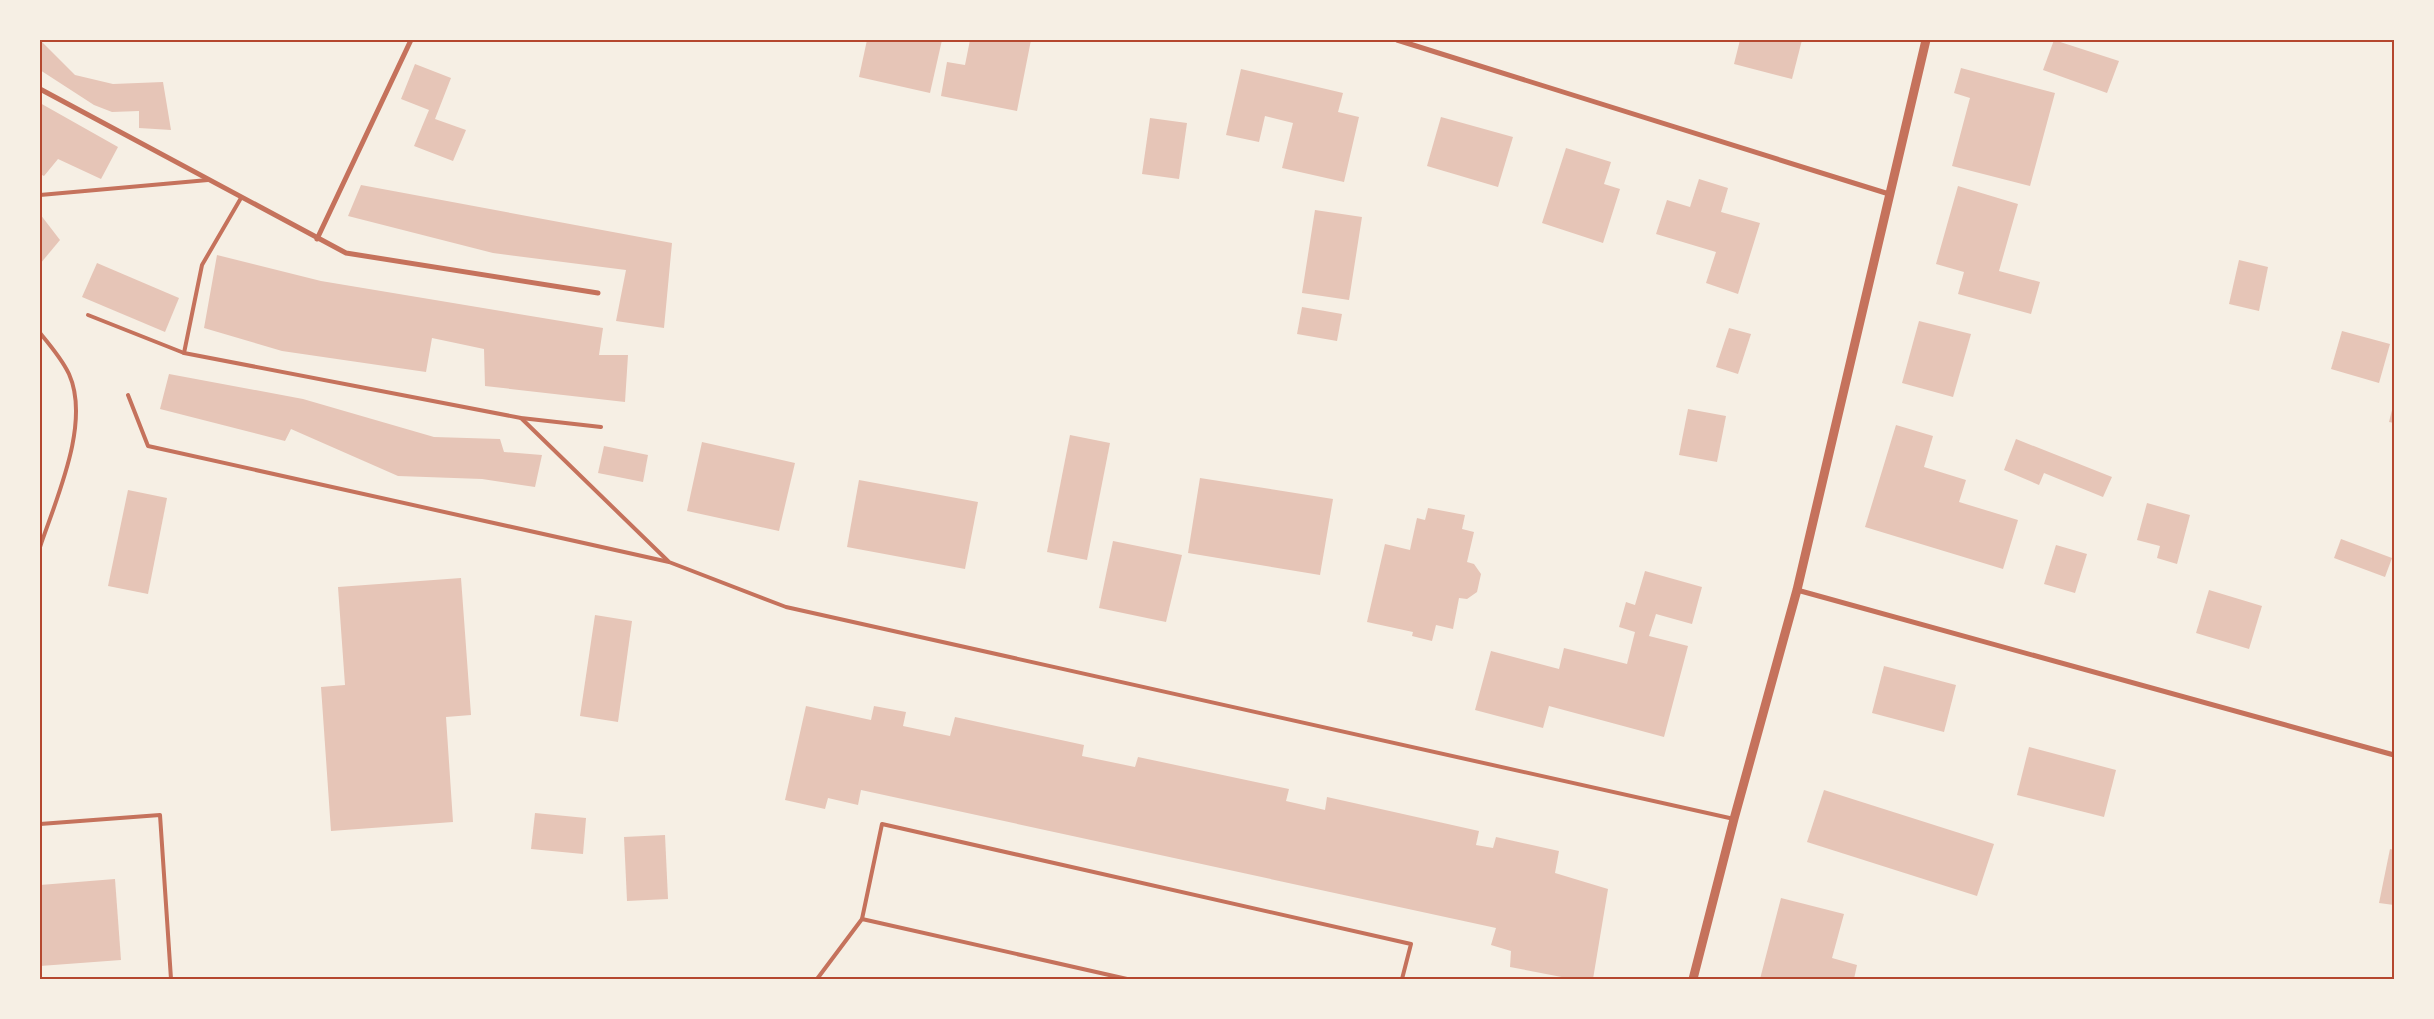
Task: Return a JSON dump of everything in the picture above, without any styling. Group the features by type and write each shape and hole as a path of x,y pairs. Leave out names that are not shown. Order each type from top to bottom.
{"street":[{"path":"316,239 411,40"},
{"path":"1397,40 1889,194"},
{"path":"1693,979 1734,819 1797,590 1926,40"},
{"path":"40,89 316,239 346,253 598,293"},
{"path":"1797,590 2394,755"}],"lane":[{"path":"40,195 208,180"},
{"path":"184,353 202,265 241,198"},
{"path":"88,315 184,353 521,418 601,427"},
{"path":"40,333 69,374 74,400 75,425 68,466 40,547"},
{"path":"128,395 148,446 669,562 786,607 1734,819"},
{"path":"521,418 669,562"},
{"path":"40,824 160,814 172,979"},
{"path":"817,979 862,919 882,824 1411,944 1402,979"},
{"path":"862,919 1127,979"}],"building":[{"path":"40,40 75,75 113,84 163,82 171,130 139,128 139,111 112,112 94,105 40,70"},
{"path":"867,40 942,40 930,93 859,77"},
{"path":"970,40 1031,40 1017,111 941,96 947,62 965,65"},
{"path":"1740,40 1802,40 1792,79 1734,64"},
{"path":"2054,40 2119,61 2107,93 2043,70"},
{"path":"415,64 451,78 435,119 466,130 453,161 414,146 429,110 401,99"},
{"path":"1961,68 2055,93 2030,186 1952,166 1970,98 1954,93"},
{"path":"1241,69 1343,93 1338,112 1359,117 1344,182 1282,168 1293,123 1265,116 1259,142 1226,135"},
{"path":"40,103 118,147 101,179 58,159 44,176 40,174"},
{"path":"1441,117 1513,137 1498,187 1427,166"},
{"path":"1150,118 1187,123 1179,179 1142,174"},
{"path":"1566,148 1611,162 1604,184 1620,189 1603,243 1542,223"},
{"path":"1699,179 1728,188 1721,212 1760,223 1738,294 1706,283 1716,252 1656,234 1667,200 1690,207"},
{"path":"361,185 672,243 664,328 616,321 626,270 493,253 348,216"},
{"path":"1958,186 2018,204 1999,271 2040,282 2031,314 1958,294 1964,272 1936,264"},
{"path":"1315,210 1362,217 1349,300 1302,293"},
{"path":"40,214 60,240 40,264"},
{"path":"217,255 321,281 603,328 599,355 628,355 625,402 485,386 484,349 432,338 426,372 282,351 204,328"},
{"path":"2239,260 2268,267 2259,311 2229,304"},
{"path":"97,263 179,298 165,332 82,297"},
{"path":"1302,307 1342,314 1337,341 1297,334"},
{"path":"1919,321 1971,334 1953,397 1902,383"},
{"path":"1729,328 1751,334 1738,374 1716,367"},
{"path":"2342,331 2390,344 2379,383 2331,369"},
{"path":"169,374 303,399 434,437 500,439 504,452 542,455 535,487 482,479 398,476 291,429 285,441 160,409"},
{"path":"2394,406 2394,423 2389,422"},
{"path":"1688,409 1726,416 1717,462 1679,455"},
{"path":"1896,425 1933,436 1924,467 1966,480 1959,502 2018,520 2003,569 1865,527"},
{"path":"1070,435 1110,443 1087,560 1047,552"},
{"path":"2016,439 2112,477 2103,497 2044,473 2039,485 2004,470"},
{"path":"702,442 795,463 779,531 687,511"},
{"path":"604,446 648,455 643,482 598,473"},
{"path":"1200,478 1333,499 1320,575 1188,553"},
{"path":"859,480 978,502 965,569 847,547"},
{"path":"128,490 167,498 148,594 108,586"},
{"path":"2147,503 2190,515 2177,564 2157,558 2160,546 2137,540"},
{"path":"1428,508 1465,515 1462,529 1474,532 1467,562 1474,564 1481,574 1477,592 1467,599 1459,598 1453,629 1436,625 1432,641 1412,636 1413,632 1367,622 1385,544 1410,550 1417,518 1425,520"},
{"path":"2341,539 2392,558 2385,577 2334,558"},
{"path":"1113,541 1182,555 1166,622 1099,608"},
{"path":"2056,545 2087,554 2075,593 2044,584"},
{"path":"1645,571 1702,587 1692,624 1656,614 1649,636 1688,646 1664,737 1549,706 1543,728 1475,710 1491,651 1559,669 1564,648 1627,664 1635,632 1619,627 1626,602 1635,605"},
{"path":"461,578 471,715 446,717 453,822 331,831 321,687 345,685 338,587"},
{"path":"2209,590 2262,606 2249,649 2196,633"},
{"path":"595,615 632,621 618,722 580,716"},
{"path":"1884,666 1956,685 1944,732 1872,713"},
{"path":"806,706 871,720 874,706 906,712 903,726 950,736 955,717 1084,745 1082,756 1135,767 1138,757 1289,789 1286,801 1325,810 1327,797 1479,831 1476,845 1493,848 1496,837 1559,851 1555,873 1608,889 1593,979 1572,979 1510,967 1511,951 1491,945 1496,928 861,790 858,805 828,798 825,809 785,800"},
{"path":"2029,747 2116,770 2104,817 2017,795"},
{"path":"1824,790 1994,844 1977,896 1807,842"},
{"path":"535,813 586,818 583,854 531,849"},
{"path":"665,835 668,899 627,901 624,837"},
{"path":"2390,849 2394,850 2394,905 2379,903"},
{"path":"115,879 121,960 40,966 40,885"},
{"path":"1781,898 1844,914 1832,958 1857,965 1854,979 1760,979"}]}
